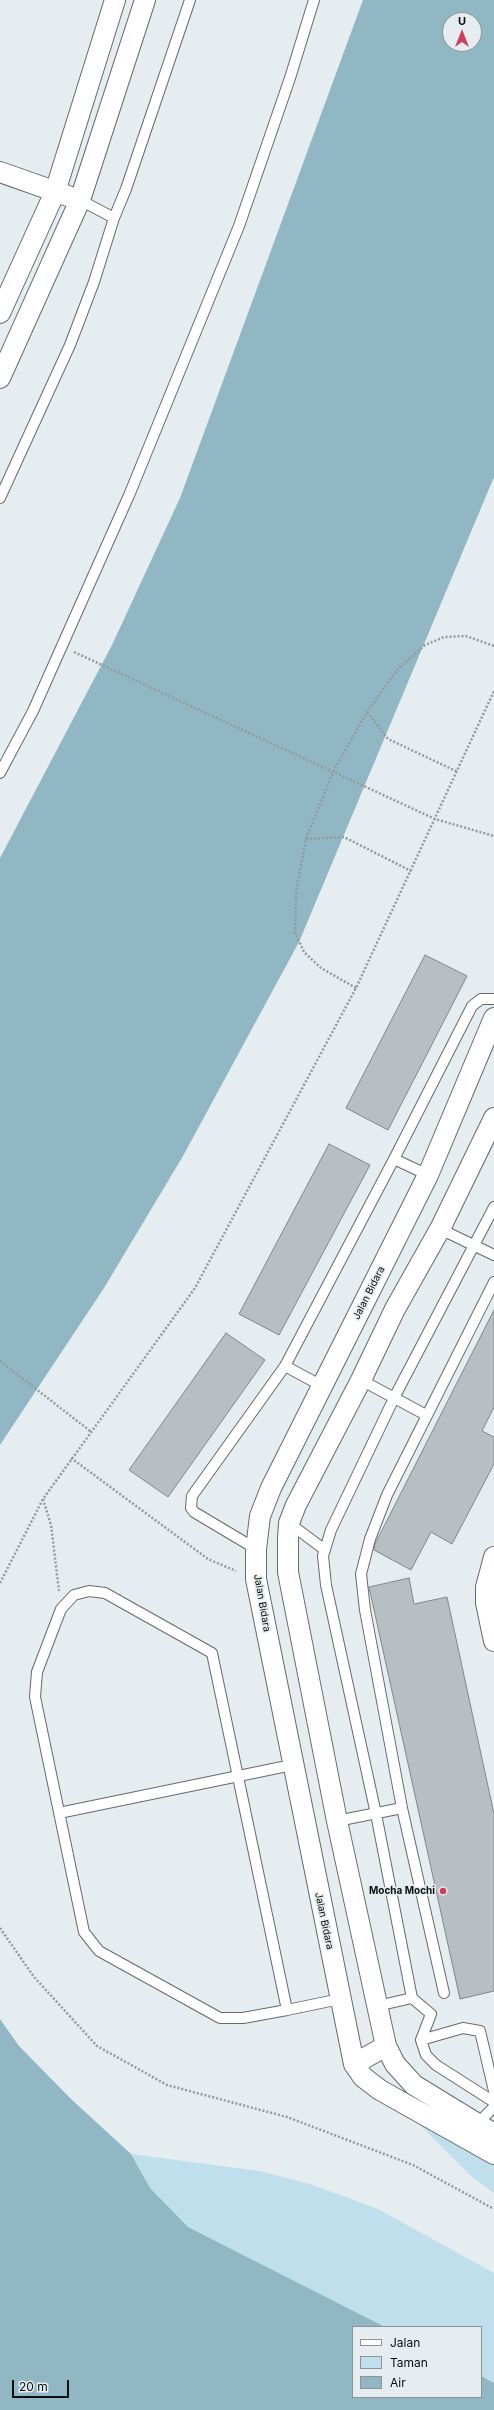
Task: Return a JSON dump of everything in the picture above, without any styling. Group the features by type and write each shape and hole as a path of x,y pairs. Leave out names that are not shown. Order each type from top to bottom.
{"street":[{"path":"0,313 55,192 115,0"},
{"path":"0,378 80,200 145,0"},
{"path":"0,172 80,200"},
{"name":"Jalan Bidara","path":"494,1018 490,1043 428,1175 271,1488 260,1516 256,1549 256,1579 292,1764 354,2064 363,2077 380,2090 494,2154"},
{"path":"486,2129 414,2085 395,2064 386,2046 337,1821 288,1572 289,1523 296,1505 361,1380 395,1309 440,1229 494,1118"},
{"path":"369,1294 395,1309"},
{"path":"260,1516 289,1523"},
{"path":"494,1557 486,1587 486,1603 494,1641"},
{"path":"354,2064 386,2046"}],"lane":[{"path":"0,498 70,345 94,282 114,218 126,189 190,0"},
{"path":"0,773 33,712 127,501 224,262 290,78 314,0"},
{"path":"80,200 114,218"},
{"path":"256,1549 194,1512 190,1503 192,1496 285,1366 394,1159 472,1006 481,999 494,999"},
{"path":"394,1159 428,1175"},
{"path":"494,1207 395,1396 331,1530 323,1556 326,1585 376,1814 412,1998 431,2014 421,2040 426,2055 436,2065 494,2102"},
{"path":"440,1229 494,1255"},
{"path":"444,1993 402,1808 364,1610 361,1574 370,1538 387,1495 494,1282"},
{"path":"285,1366 322,1386"},
{"path":"361,1380 395,1396 426,1415"},
{"path":"289,1523 325,1550"},
{"path":"287,2010 212,1653 105,1593 89,1591 74,1595 61,1609 37,1672 35,1697 84,1932 99,1951 220,2018 243,2018 287,2010 340,1999"},
{"path":"59,1813 292,1764"},
{"path":"337,1821 402,1808"},
{"path":"377,2006 412,1998"},
{"path":"421,2040 463,2028 480,2031 494,2091"},
{"path":"486,2129 494,2107"}],"path":[{"path":"356,988 321,968 304,952 295,932 296,892 306,839 333,772 367,712 398,669 425,645 444,637 466,636 494,646"},
{"path":"86,658 435,819 494,836"},
{"path":"0,1583 43,1499 90,1431 195,1288 356,988 458,772 494,691"},
{"path":"367,712 388,739 458,772"},
{"path":"306,839 344,837 411,871"},
{"path":"0,1361 90,1431"},
{"path":"71,1458 208,1559 256,1579"},
{"path":"43,1499 51,1525 61,1609"},
{"path":"0,1928 34,1977 97,2046 168,2085 287,2117 413,2165 494,2209"}],"green space":[{"path":"415,2120 494,2165 494,2193 471,2176"},
{"path":"131,2154 260,2171 313,2185 378,2209 494,2273 494,2383 482,2377 482,2326 383,2326 188,2227 150,2188"}],"water":[{"path":"363,0 494,0 494,477 299,942 183,1156 104,1288 0,1445 0,858 112,645 180,498"},
{"path":"0,2019 19,2046 71,2099 131,2154 150,2188 188,2227 383,2326 352,2326 352,2398 482,2398 482,2377 494,2383 494,2410 0,2410"}],"building":[{"path":"425,955 467,976 388,1130 346,1108"},
{"path":"329,1144 370,1165 279,1335 239,1314"},
{"path":"494,1310 494,1407 482,1431 494,1437 494,1464 452,1544 431,1532 411,1570 374,1550 375,1544"},
{"path":"226,1333 265,1360 168,1497 129,1470"},
{"path":"409,1578 414,1604 447,1597 494,1814 494,1991 460,1999 369,1587"}],"place":[{"name":"Mocha Mochi","path":"443,1891"}]}
